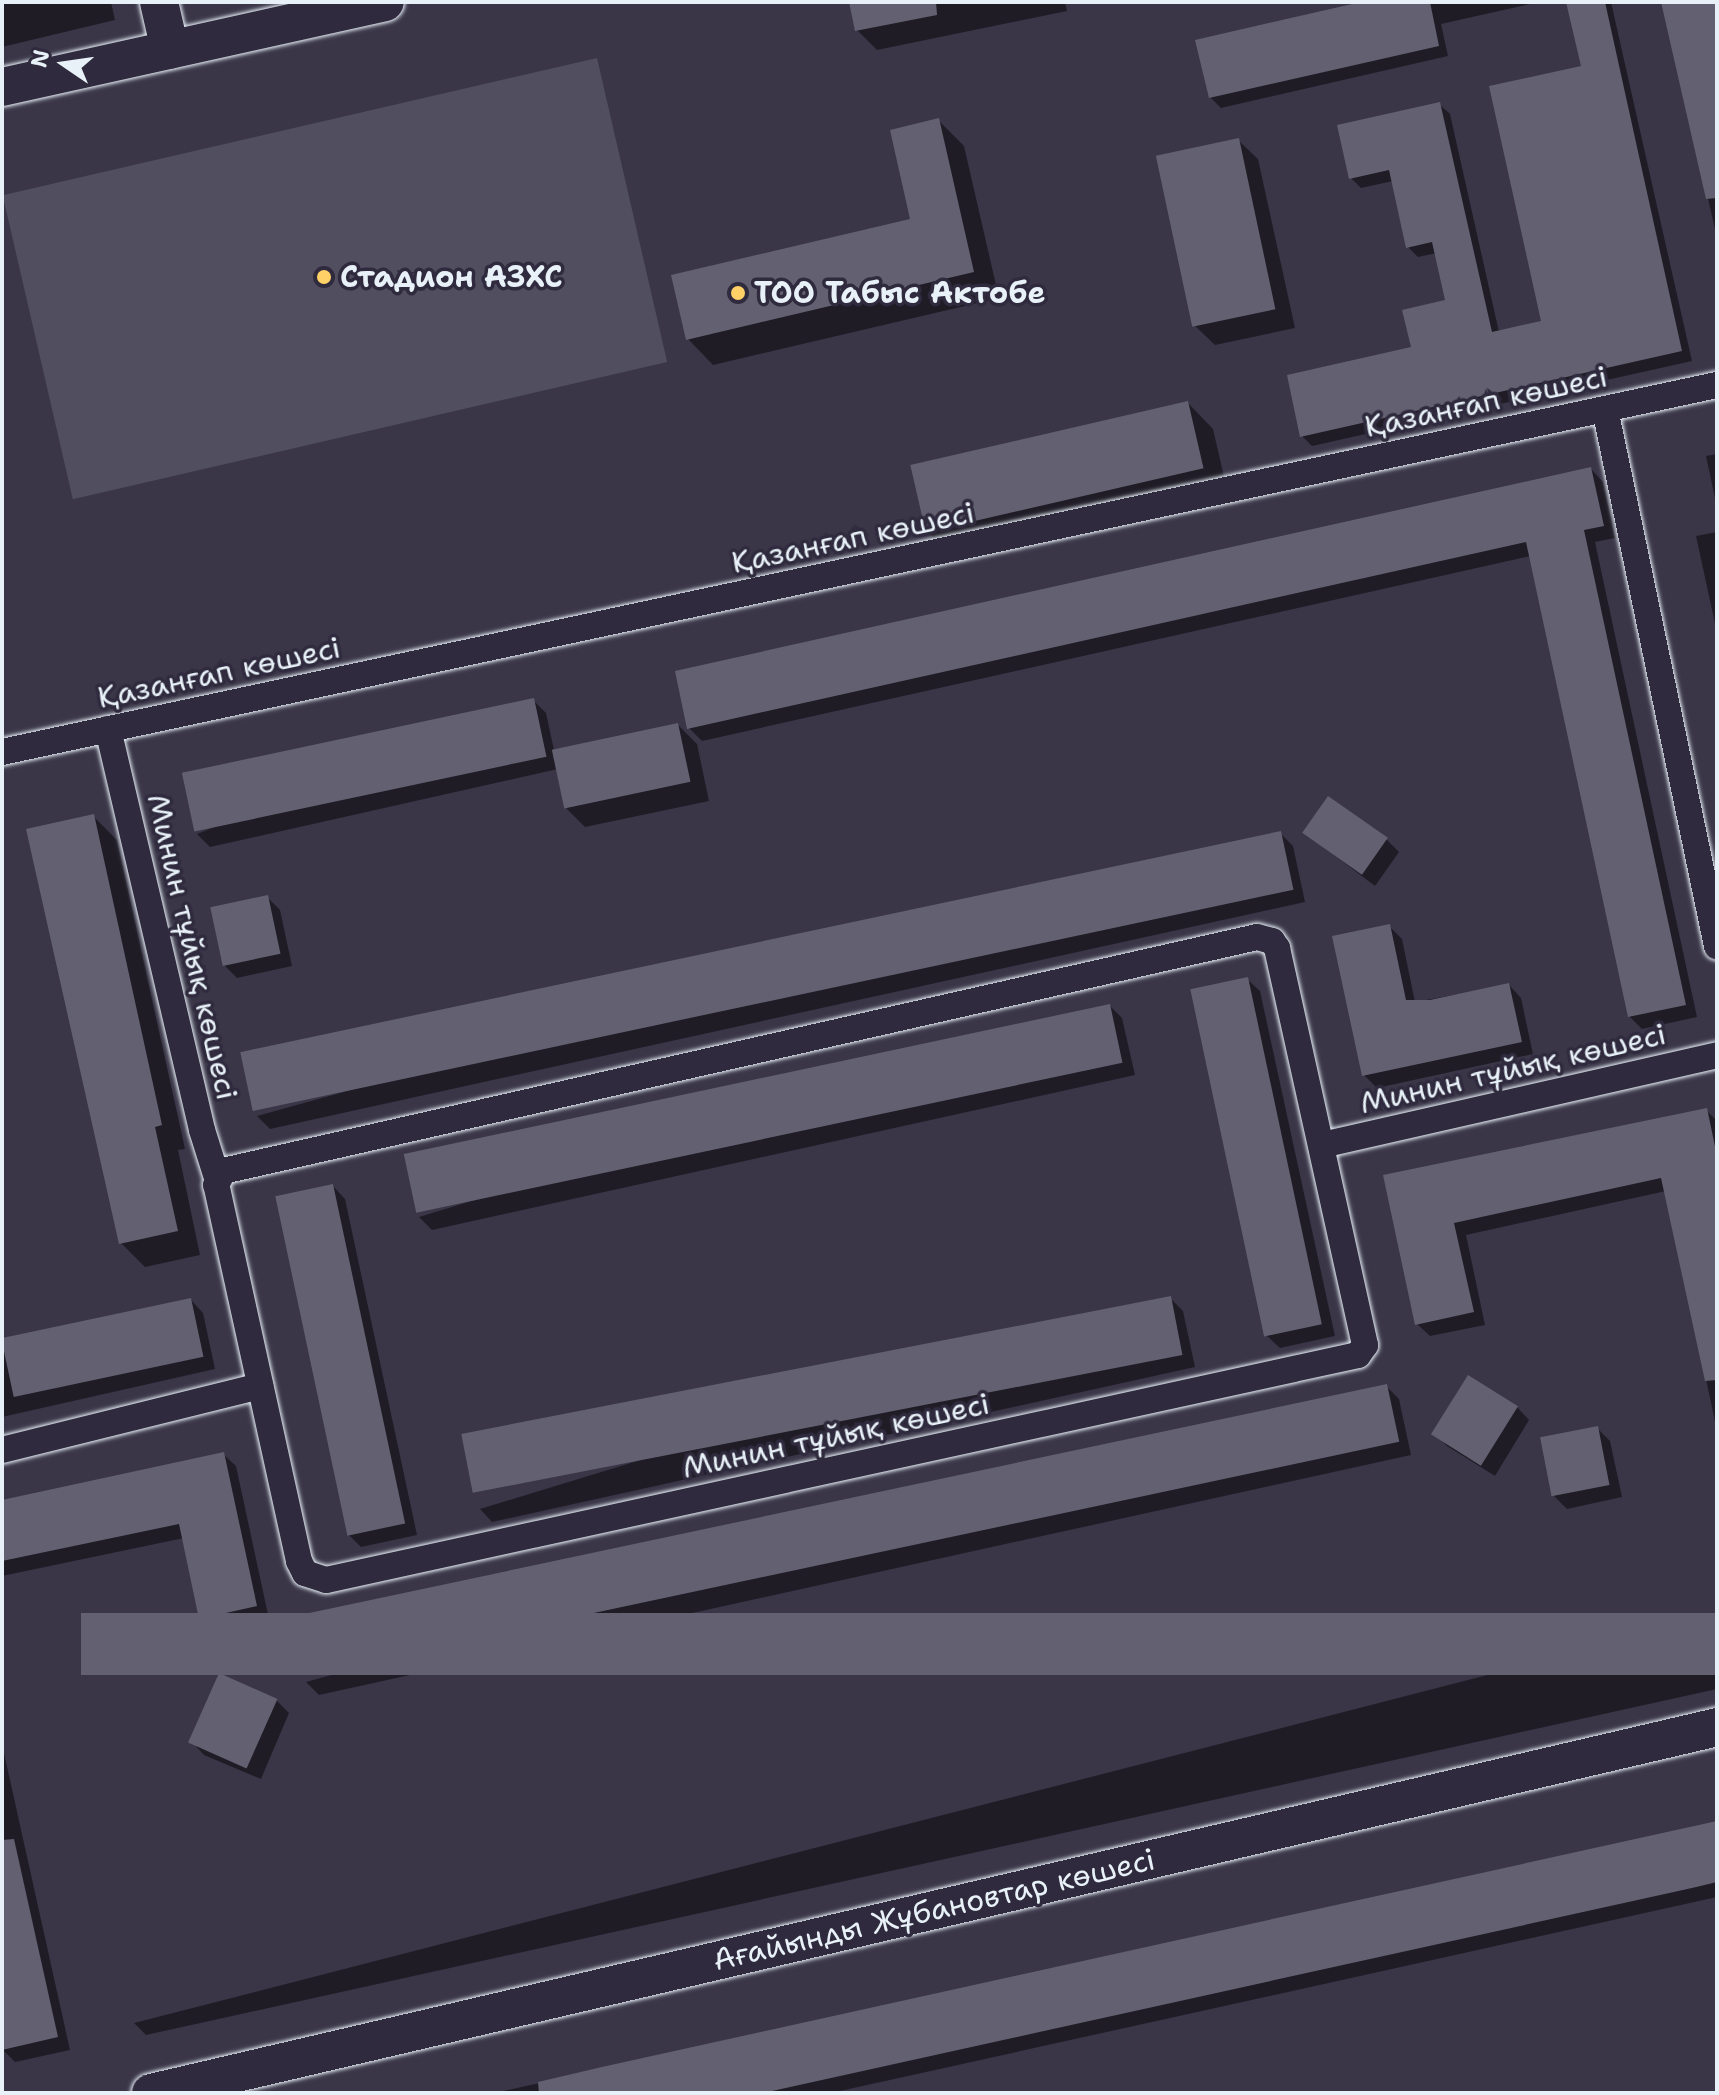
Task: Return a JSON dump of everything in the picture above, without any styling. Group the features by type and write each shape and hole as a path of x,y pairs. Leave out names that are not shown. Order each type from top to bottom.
{"street":[{"path":"159,2 170,50"},
{"path":"2,87 385,2"},
{"name":"Қазанғап көшесі","path":"2,752 1717,385"},
{"path":"1605,409 1717,946"},
{"name":"Минин тұйық көшесі","path":"108,729 202,1130 217,1178 260,1386 299,1561 305,1573 326,1580 1358,1355 1365,1345 1277,948 1272,941 1257,937 223,1171 217,1178"},
{"name":"Минин тұйық көшесі","path":"1322,1145 1717,1055"},
{"path":"2,1450 260,1386"},
{"name":"Ағайынды Жұбановтар көшесі","path":"151,2093 1717,1727"}],"shaded area":[{"name":"Стадион АЗХС","path":"597,58 667,362 73,499 3,195"}],"building":[{"path":"849,2 936,2 937,15 855,31"},
{"path":"1361,2 1430,2 1439,46 1209,98 1195,40"},
{"path":"1566,2 1605,2 1682,351 1300,437 1287,375 1411,347 1402,310 1445,300 1432,242 1406,248 1389,170 1349,179 1337,125 1440,102 1492,332 1541,321 1489,86 1581,66"},
{"path":"1661,2 1717,2 1717,198 1706,199"},
{"path":"939,118 974,272 686,340 671,275 910,219 890,130"},
{"path":"1239,138 1275,309 1192,327 1156,156"},
{"path":"1188,401 1204,468 926,532 910,465"},
{"path":"1591,467 1604,526 1584,530 1686,1005 1628,1017 1526,542 687,729 675,671"},
{"path":"534,698 546,757 194,832 182,773"},
{"path":"678,723 690,782 564,809 552,750"},
{"path":"1328,796 1388,838 1362,875 1302,833"},
{"path":"94,814 162,1125 155,1127 178,1231 119,1244 26,829"},
{"path":"1281,831 1293,890 253,1111 240,1052"},
{"path":"268,895 280,954 223,966 210,907"},
{"path":"1390,924 1406,1000 1430,1000 1509,983 1522,1042 1362,1076 1332,936"},
{"path":"1248,977 1322,1324 1264,1337 1190,989"},
{"path":"1110,1004 1122,1063 416,1213 404,1154"},
{"path":"1707,1108 1717,1156 1717,1380 1705,1381 1661,1178 1454,1223 1474,1312 1415,1325 1383,1175"},
{"path":"333,1184 405,1523 347,1536 275,1196"},
{"path":"1171,1296 1182,1355 473,1493 461,1434"},
{"path":"191,1298 203,1357 14,1397 2,1338"},
{"path":"1468,1375 1518,1406 1481,1466 1431,1434"},
{"path":"1387,1384 1399,1442 303,1675 290,1617"},
{"path":"1598,1426 1609,1485 1552,1496 1540,1437"},
{"path":"224,1452 257,1606 199,1619 179,1524 2,1561 2,1500"},
{"path":"81,1613 1717,1613 1717,1675 81,1675"},
{"path":"219,1673 277,1699 247,1768 188,1742"},
{"path":"1717,1821 1717,1882 1692,1888 763,2093 539,2093 538,2082 602,2067"},
{"path":"14,1839 58,2037 2,2050 2,1840"}],"place":[{"name":"Стадион АЗХС","path":"324,277"},
{"name":"ТОО Табыс Актобе","path":"738,293"}]}
